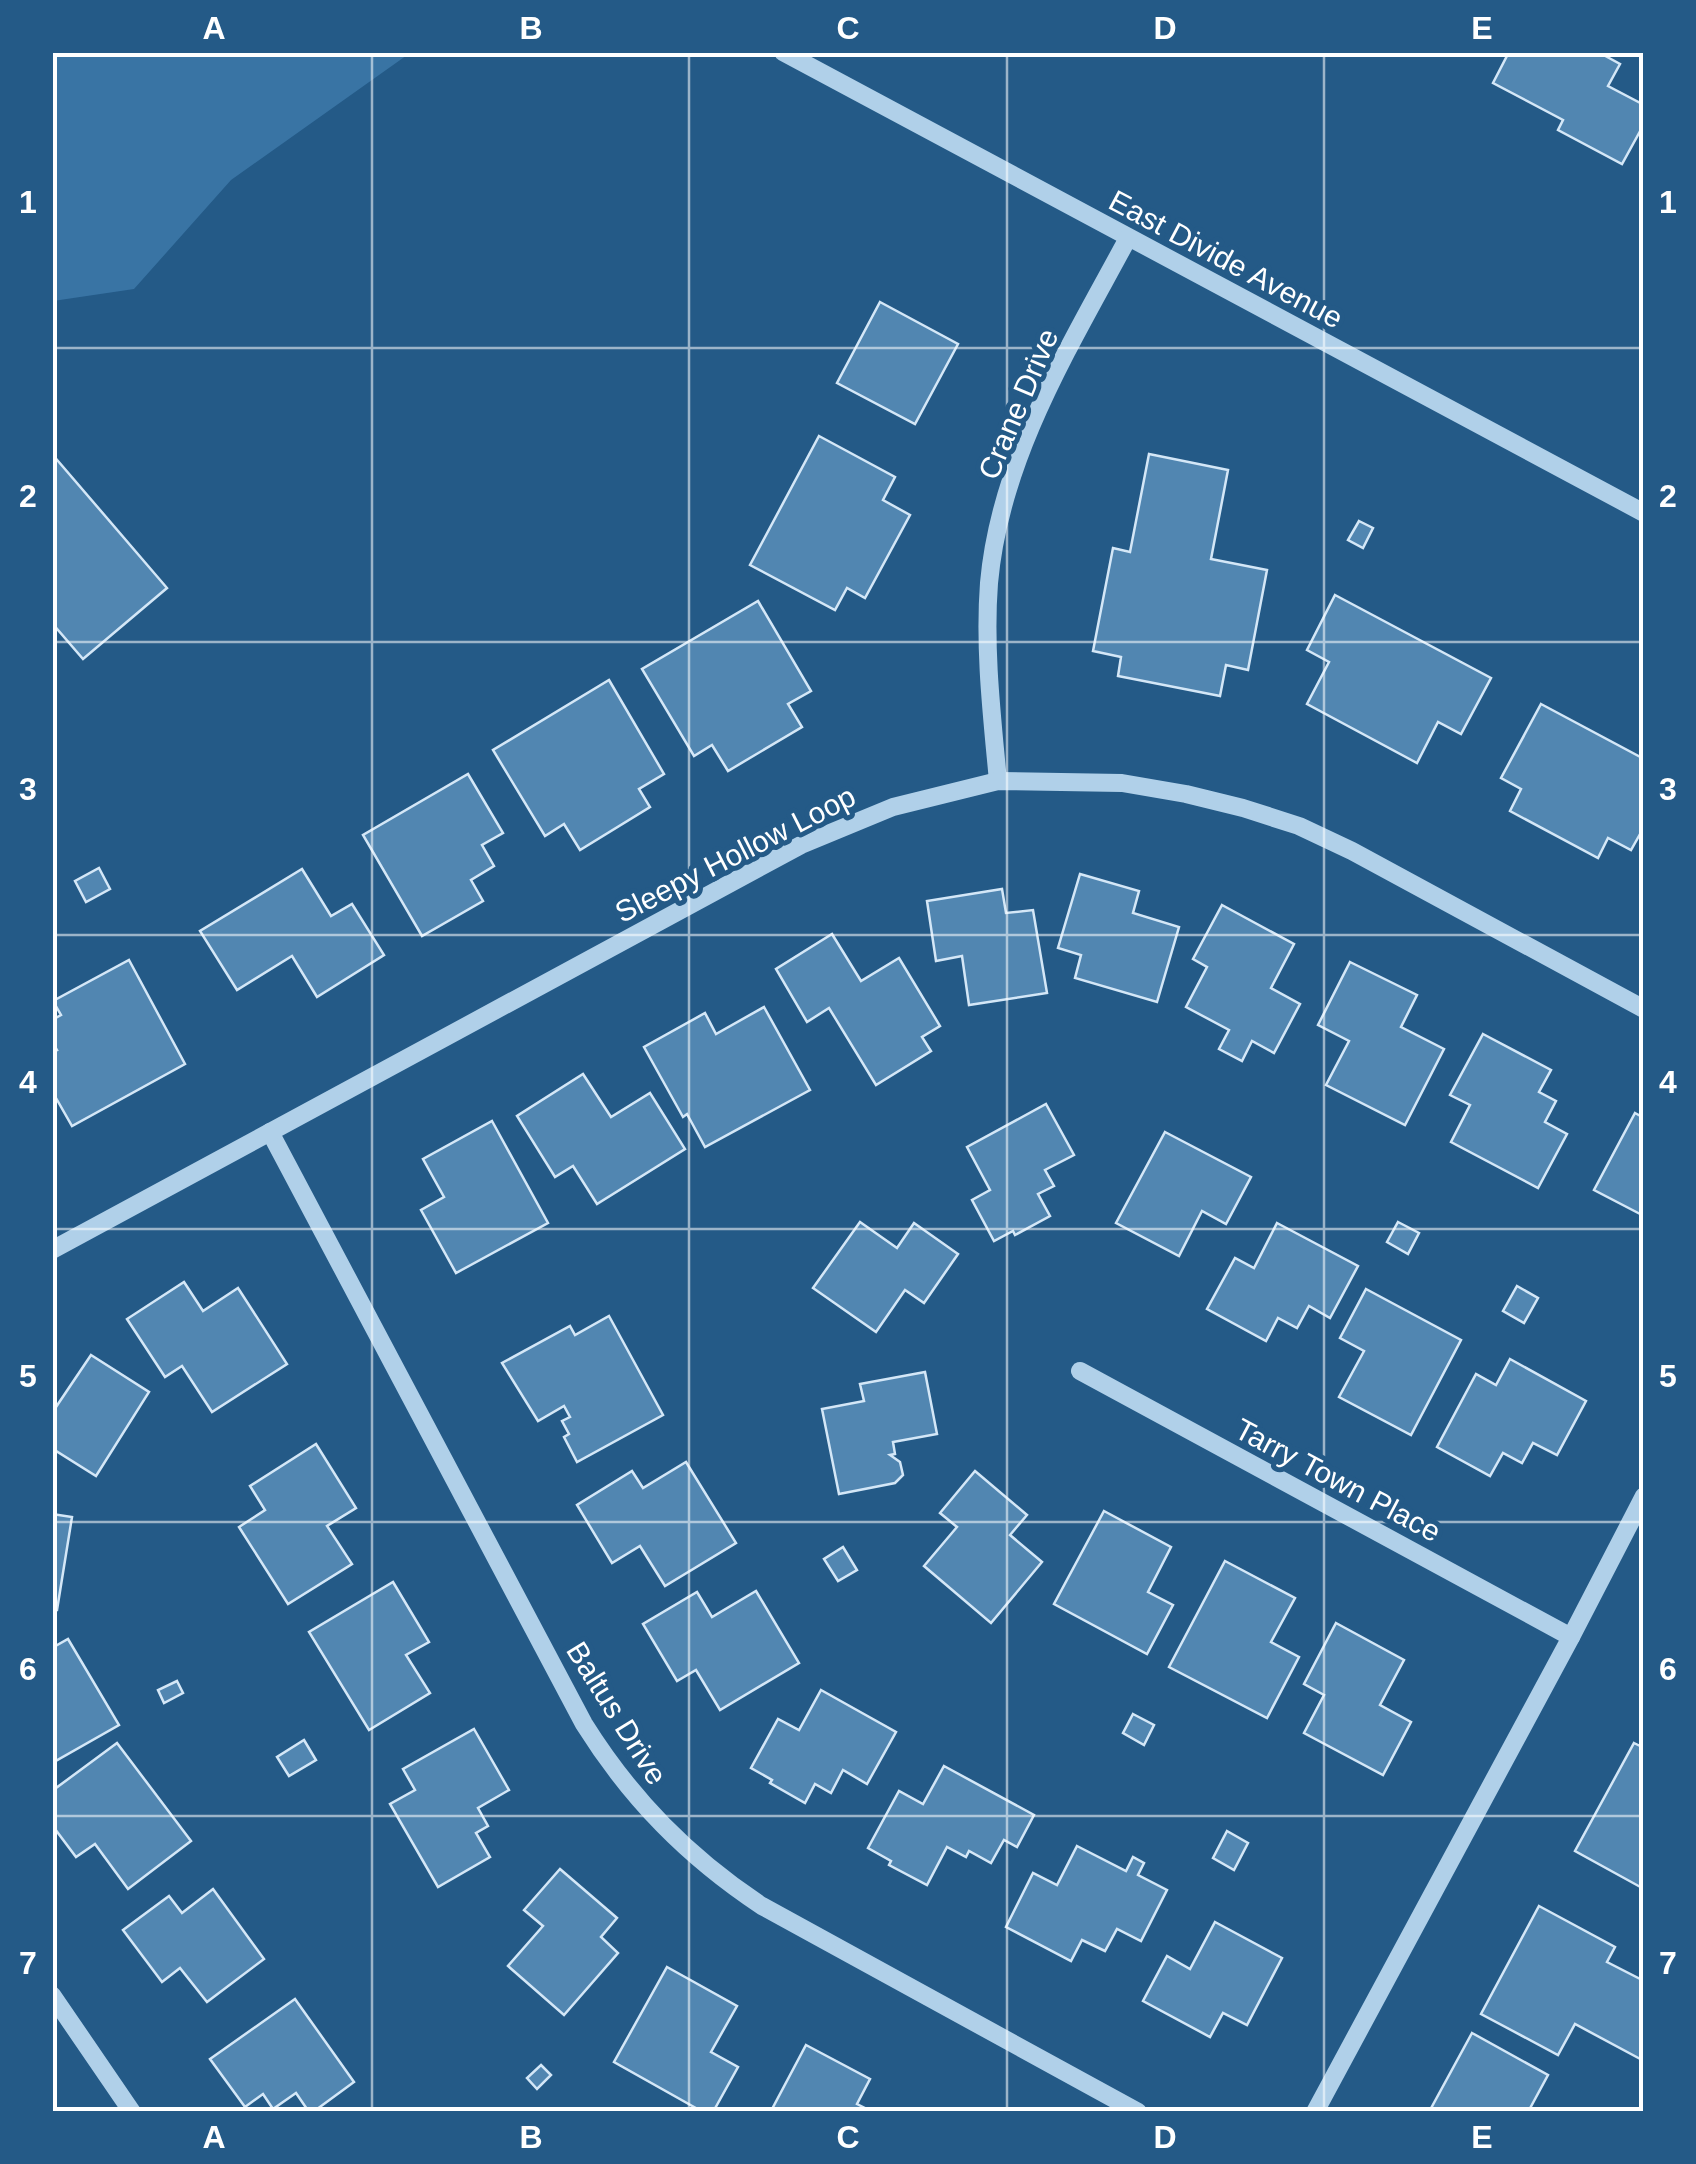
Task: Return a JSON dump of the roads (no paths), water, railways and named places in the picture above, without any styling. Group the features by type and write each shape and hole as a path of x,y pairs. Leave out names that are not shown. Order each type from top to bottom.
{"street":[{"name":"East Divide Avenue","path":"783,52 1644,513"},
{"name":"Crane Drive","path":"998,781 988,642 989,582 998,530 1010,481 1044,399 1128,238"},
{"name":"Sleepy Hollow Loop","path":"52,1250 801,845 893,807 998,781 1122,783 1205,798 1299,826 1644,1009"},
{"name":"Baltus Drive","path":"270,1132 584,1724 641,1804 720,1878 762,1906 1138,2112"},
{"name":"Tarry Town Place","path":"1080,1372 1571,1637"},
{"path":"1315,2112 1644,1496"},
{"path":"52,1995 132,2112"}]}
